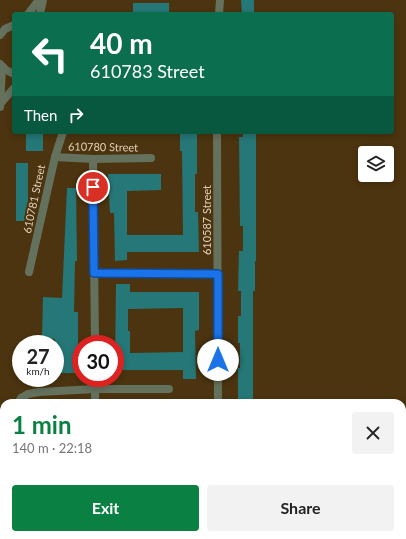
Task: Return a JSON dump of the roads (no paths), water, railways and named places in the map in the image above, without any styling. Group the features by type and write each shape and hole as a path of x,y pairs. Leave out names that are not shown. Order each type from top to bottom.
{"street":[{"path":"30,12 39,0"},
{"path":"40,12 43,0"},
{"path":"219,12 220,0"},
{"path":"0,35 5,29 12,26"},
{"path":"1,66 12,73"},
{"path":"0,105 1,66"},
{"path":"0,105 12,90"},
{"name":"610781 Street","path":"29,272 55,157 62,134"},
{"name":"610587 Street","path":"217,134 218,399"},
{"name":"610780 Street","path":"55,157 93,159 151,158"},
{"path":"93,159 95,335"},
{"path":"94,273 218,274"},
{"path":"20,399 28,394 95,389 169,389"},
{"path":"95,389 95,399"}]}
